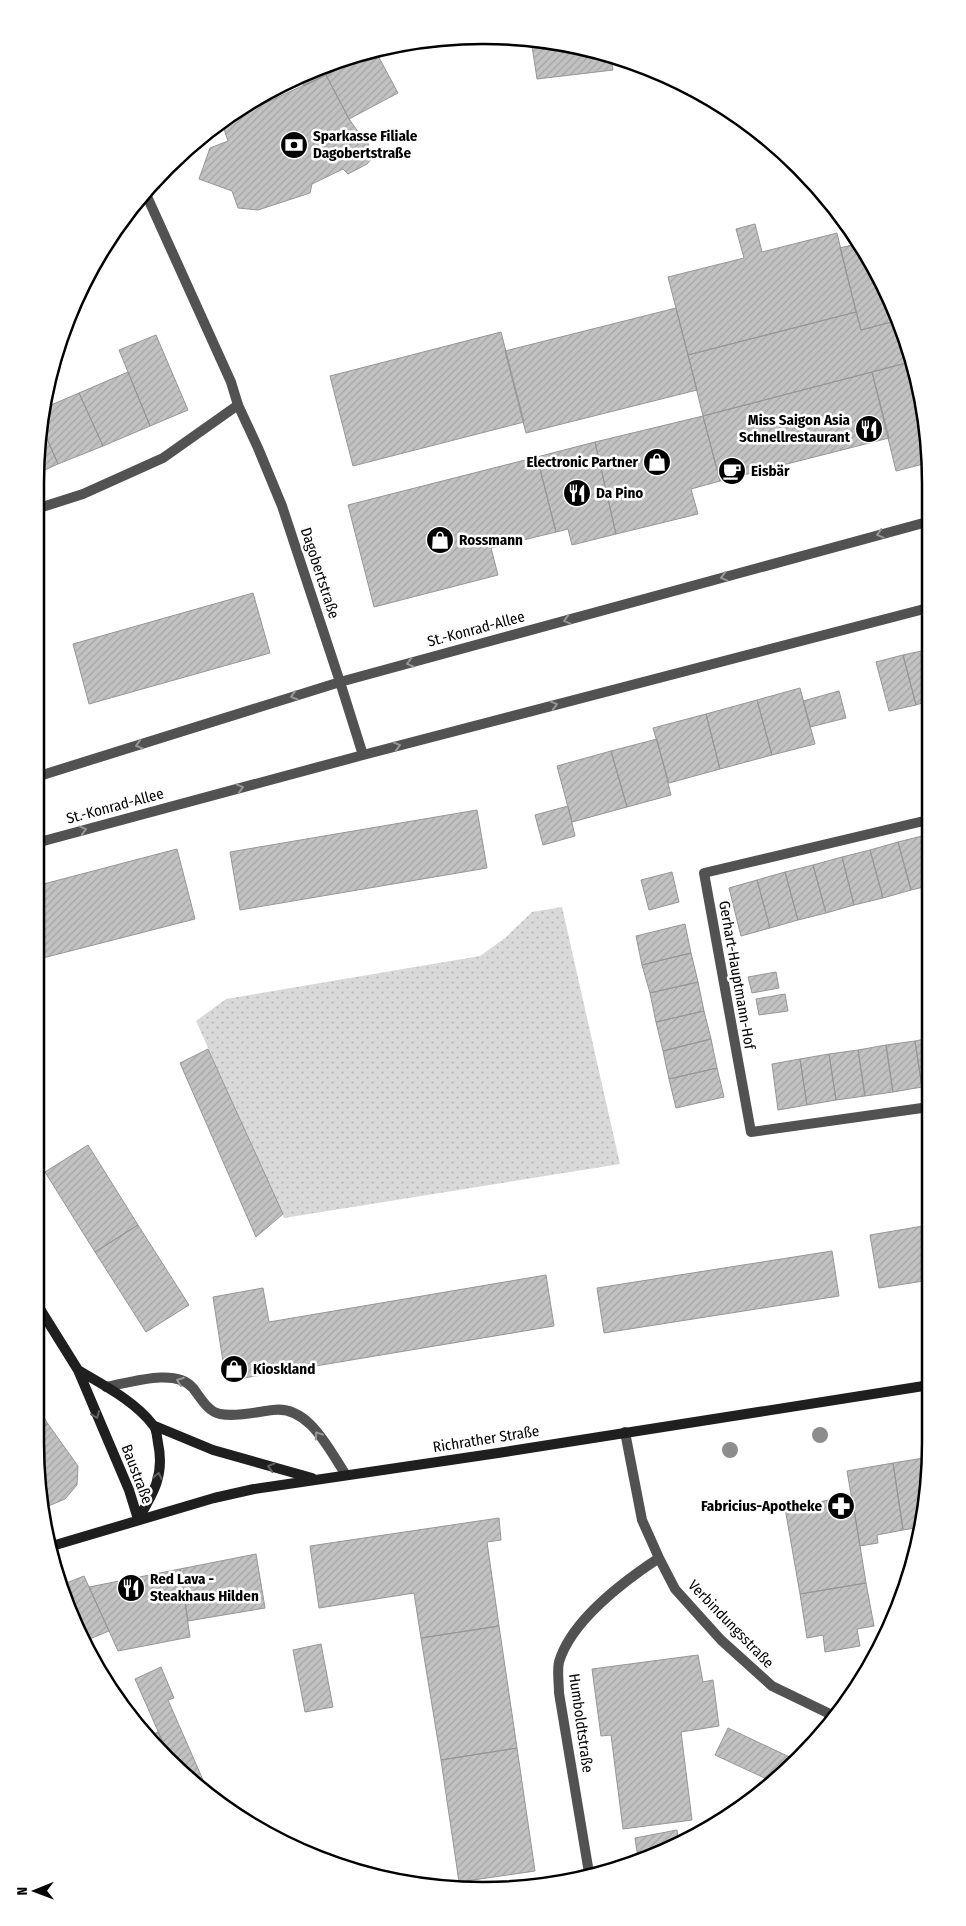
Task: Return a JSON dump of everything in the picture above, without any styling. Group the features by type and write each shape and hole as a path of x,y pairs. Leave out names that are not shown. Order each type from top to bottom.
{"main road":[{"name":"Baustraße","path":"44,1315 78,1370 129,1490 138,1519"},
{"name":"Baustraße","path":"78,1370 125,1400 155,1426 160,1451 160,1474 153,1493 138,1519"},
{"name":"Richrather Straße","path":"56,1545 138,1519 254,1489 498,1453 922,1386"},
{"path":"155,1426 213,1450 318,1479"}],"street":[{"name":"Dagobertstraße","path":"148,199 231,382 238,405 282,506 363,755"},
{"path":"44,506 83,494 162,458 238,405"},
{"name":"St.-Konrad-Allee","path":"44,774 340,682 922,524"},
{"name":"St.-Konrad-Allee","path":"44,840 922,610"},
{"name":"Gerhart-Hauptmann-Hof","path":"922,821 704,873 751,1132 922,1108"},
{"path":"106,1387 165,1376 179,1378 191,1386 206,1405 218,1414 233,1415 278,1409 298,1414 310,1423 346,1475"},
{"name":"Verbindungsstraße","path":"625,1432 642,1520 675,1589 721,1640 772,1686 828,1713"},
{"name":"Humboldtstraße","path":"588,1869 559,1693 558,1664 573,1632 627,1579 659,1558"}],"shaded area":[{"path":"562,907 620,1164 284,1218 196,1021 226,999 480,956 505,938 532,912"}],"building":[{"path":"532,47 569,52 597,59 612,63 613,70 537,79"},
{"path":"379,57 398,93 349,119 326,75 342,67"},
{"path":"343,67 304,86 302,83"},
{"name":"Sparkasse Filiale Dagobertstraße","path":"326,75 349,119 359,133 366,138 373,157 367,164 348,174 343,169 312,184 310,193 258,210 238,208 232,191 199,179 210,148 228,141 224,129 256,107"},
{"path":"755,224 762,252 837,233 856,312 688,355 668,277 744,258 736,229"},
{"path":"852,245 877,289 892,322 861,330 840,248"},
{"path":"676,308 697,390 526,433 505,351"},
{"path":"856,312 861,330 892,322 905,363 703,416 688,355"},
{"path":"501,332 524,422 353,466 330,376"},
{"path":"156,335 188,410 150,426 119,350"},
{"path":"905,363 914,397 921,464 896,471 872,372"},
{"path":"128,372 150,426 103,446 79,393"},
{"path":"872,372 889,438 720,481 703,416"},
{"path":"79,393 103,446 58,464 47,438 51,405"},
{"name":"Electronic Partner","path":"703,416 720,481 691,489 698,514 616,534 595,442"},
{"path":"47,438 58,464 44,470"},
{"name":"Da Pino","path":"595,442 616,534 572,545 568,529 556,532 537,457"},
{"name":"Rossmann","path":"537,457 556,532 491,548 498,575 374,607 348,505"},
{"path":"253,593 270,653 89,704 73,644"},
{"path":"922,651 922,703 916,705 903,655"},
{"path":"903,655 916,705 889,711 876,662"},
{"path":"800,688 815,744 772,755 757,700"},
{"path":"839,691 846,718 810,727 803,701"},
{"path":"757,700 772,755 720,769 706,714"},
{"path":"706,714 720,769 669,783 653,728"},
{"path":"657,739 671,795 627,807 611,751"},
{"path":"611,751 627,807 572,822 557,766"},
{"path":"568,806 575,836 543,845 535,815"},
{"path":"477,810 487,868 240,910 230,852"},
{"path":"922,836 922,887 911,890 898,842"},
{"path":"898,842 911,890 883,898 870,850"},
{"path":"177,849 195,919 44,958 44,884"},
{"path":"870,850 883,898 854,905 842,857"},
{"path":"842,857 854,905 826,913 813,865"},
{"path":"813,865 826,913 798,920 785,872"},
{"path":"672,872 679,902 649,910 641,880"},
{"path":"785,872 798,920 770,928 757,880"},
{"path":"757,880 770,928 741,936 729,888"},
{"path":"685,924 691,953 642,965 636,936"},
{"path":"691,953 698,982 650,993 642,965"},
{"path":"776,972 779,988 752,993 748,977"},
{"path":"698,982 704,1011 656,1022 650,993"},
{"path":"785,994 788,1011 759,1015 756,999"},
{"path":"704,1011 711,1039 663,1051 656,1022"},
{"path":"711,1039 717,1068 669,1079 663,1051"},
{"path":"922,1040 922,1087 915,1041"},
{"path":"915,1041 922,1087 893,1092 886,1045"},
{"path":"886,1045 893,1092 865,1096 858,1050"},
{"path":"208,1049 283,1214 256,1237 180,1063"},
{"path":"858,1050 865,1096 836,1100 829,1054"},
{"path":"829,1054 836,1100 807,1105 800,1059"},
{"path":"800,1059 807,1105 778,1110 772,1064"},
{"path":"717,1068 724,1097 676,1108 669,1079"},
{"path":"88,1145 138,1225 95,1252 45,1172"},
{"path":"138,1225 189,1305 146,1332 95,1252"},
{"path":"922,1226 922,1281 879,1288 870,1235"},
{"path":"832,1251 839,1296 604,1333 597,1288"},
{"path":"546,1275 554,1326 226,1381 213,1297 263,1288 269,1322"},
{"path":"44,1418 48,1424 44,1426"},
{"path":"48,1424 78,1466 77,1485 65,1499 49,1506 45,1472 44,1426"},
{"path":"921,1458 914,1528 903,1530 893,1463"},
{"path":"893,1463 903,1530 877,1535 878,1543 860,1546 847,1471"},
{"path":"852,1496 866,1583 800,1594 785,1508"},
{"path":"499,1518 501,1540 487,1542 499,1626 421,1638 414,1593 319,1608 310,1546"},
{"path":"256,1554 265,1608 188,1621 180,1569"},
{"path":"180,1569 190,1637 118,1651 89,1587"},
{"path":"84,1576 109,1631 90,1639 67,1583"},
{"path":"866,1583 874,1626 857,1629 860,1646 825,1652 823,1635 807,1638 800,1594"},
{"path":"499,1626 517,1748 441,1760 421,1638"},
{"path":"321,1644 333,1707 305,1712 293,1650"},
{"path":"698,1655 703,1682 713,1680 719,1726 681,1732 692,1820 623,1829 611,1735 601,1736 592,1669"},
{"path":"161,1667 174,1698 168,1700 204,1781 164,1745 135,1679"},
{"path":"728,1728 790,1757 766,1779 715,1755"},
{"path":"158,1732 164,1745 154,1734"},
{"path":"517,1748 535,1871 459,1881 441,1760"},
{"path":"677,1830 678,1837 637,1854 635,1838"}],"place":[{"name":"Sparkasse Filiale Dagobertstraße","path":"294,145"},
{"name":"Miss Saigon Asia Schnellrestaurant","path":"869,429"},
{"name":"Electronic Partner","path":"657,462"},
{"name":"Eisbär","path":"732,471"},
{"name":"Da Pino","path":"577,493"},
{"name":"Rossmann","path":"440,540"},
{"name":"Kioskland","path":"234,1369"},
{"name":"Fabricius-Apotheke","path":"841,1506"},
{"name":"Red Lava - Steakhaus Hilden","path":"131,1588"}]}
